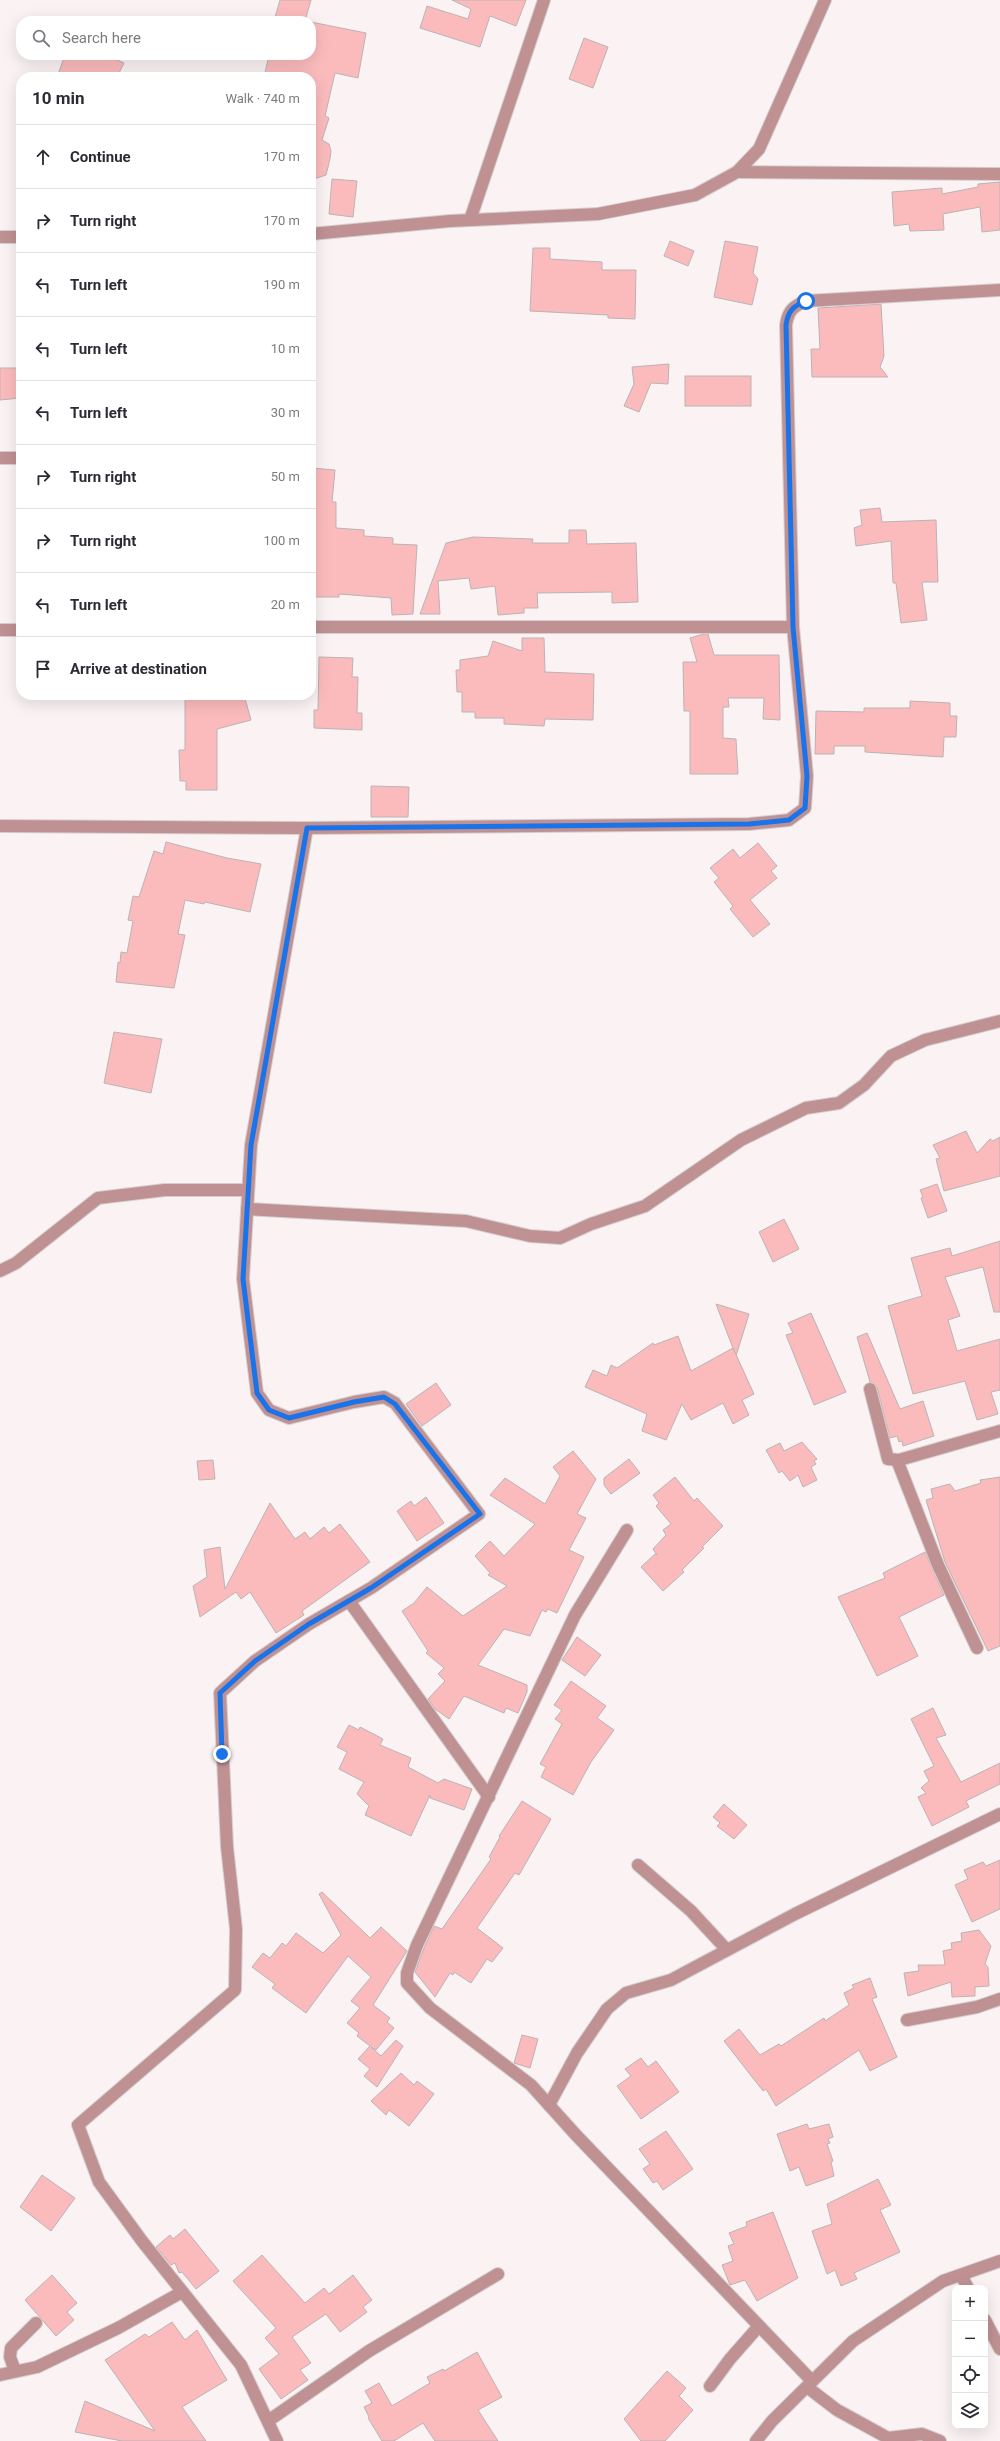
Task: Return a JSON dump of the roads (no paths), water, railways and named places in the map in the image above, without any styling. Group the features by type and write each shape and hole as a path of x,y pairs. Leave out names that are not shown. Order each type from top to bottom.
{"street":[{"path":"470,220 544,0"},
{"path":"316,234 470,220 598,214 695,195 737,172 759,149 825,0"},
{"path":"737,172 1000,174"},
{"path":"0,237 16,237"},
{"path":"0,826 307,828 749,824 789,820 805,808 807,776 793,627 786,325 788,314 792,308 806,301 1000,290"},
{"path":"0,458 16,458"},
{"path":"316,627 793,627"},
{"path":"0,630 16,630"},
{"path":"277,2441 240,2365 182,2292 99,2182 78,2126 235,1990 236,1929 227,1847 220,1693 255,1661 309,1624 349,1601 480,1514 395,1404 384,1397 354,1402 289,1418 269,1410 257,1393 243,1279 251,1145 307,828"},
{"path":"247,1209 466,1221 530,1236 560,1238 591,1224 645,1206 741,1140 806,1108 839,1103 864,1085 891,1056 925,1040 1000,1021"},
{"path":"0,1271 16,1262 98,1198 165,1190 248,1190"},
{"path":"870,1389 888,1459 896,1460 1000,1431"},
{"path":"896,1460 938,1565 977,1648"},
{"path":"627,1530 575,1615 417,1945 407,1973 407,1983 430,2008 530,2085 759,2326 810,2384 837,2410 888,2438 922,2434 940,2441"},
{"path":"349,1601 489,1797"},
{"path":"549,2105 577,2053 607,2009 626,1993 671,1980 727,1950 1000,1814"},
{"path":"638,1865 691,1911 727,1950"},
{"path":"907,2020 977,2007 1000,1999"},
{"path":"756,2441 772,2421 853,2341 943,2282 1000,2261"},
{"path":"268,2421 369,2351 498,2274"},
{"path":"961,2275 966,2285"},
{"path":"0,2374 37,2367 118,2328 182,2292"},
{"path":"986,2321 1000,2349"},
{"path":"15,2371 10,2357 11,2348 36,2323"},
{"path":"710,2386 730,2359 759,2326"}]}
